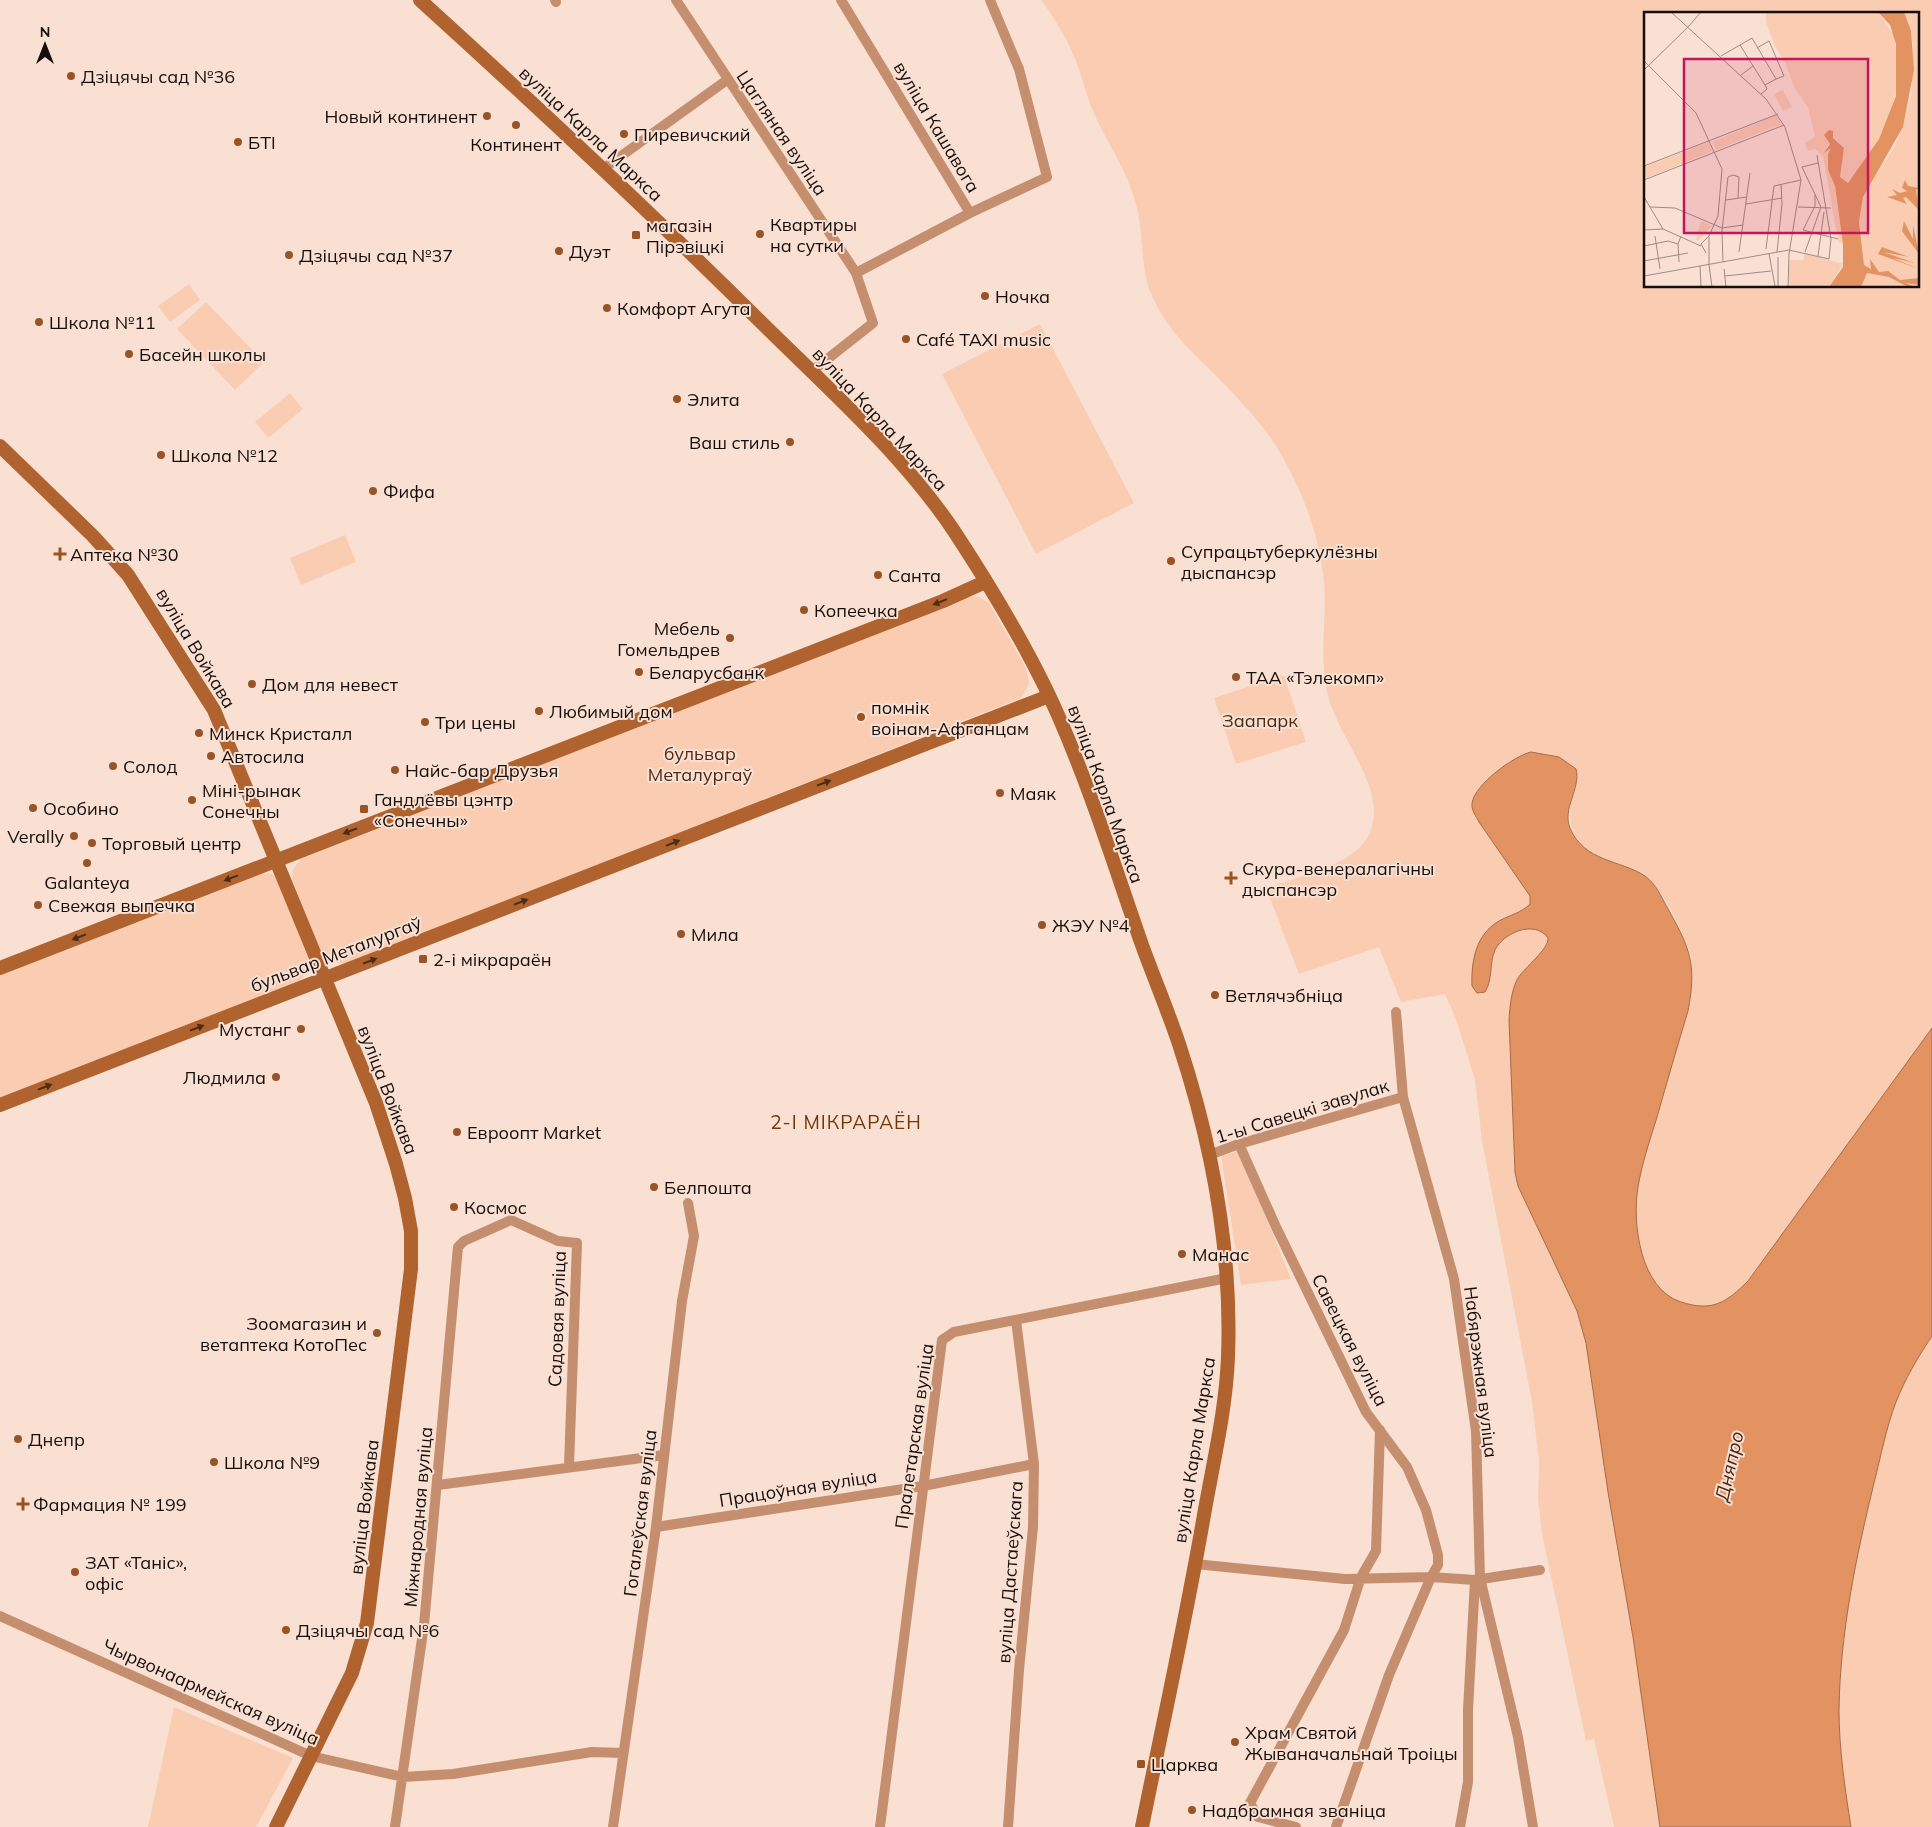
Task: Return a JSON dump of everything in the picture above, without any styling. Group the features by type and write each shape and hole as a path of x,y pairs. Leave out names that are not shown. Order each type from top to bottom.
{"main road":[{"name":"вуліца Карла Маркса","path":"420,0 602,169 812,372 860,420 929,495 1015,631 1049,696 1073,751 1178,1042 1209,1156 1221,1220 1227,1278 1228,1357 1222,1413 1195,1564 1142,1827"},
{"name":"вуліца Войкава","path":"0,446 93,536 128,575 178,650 214,710 376,1103 406,1198 411,1231 411,1269 367,1623 352,1673 276,1827"},
{"path":"0,968 627,726 943,601 985,582"},
{"name":"бульвар Металургаў","path":"0,1105 1049,696"}],"street":[{"name":"Цагляная вуліца","path":"676,0 856,273 873,322 812,372"},
{"name":"вуліца Кашавога","path":"841,0 970,213 856,273"},
{"path":"970,213 1047,177 1019,69 990,0"},
{"path":"602,169 727,80"},
{"name":"Набярэжная вуліца","path":"1396,1012 1403,1097 1454,1279 1466,1352 1476,1432 1477,1579 1518,1737 1533,1827"},
{"name":"1-ы Савецкі завулак","path":"1209,1156 1239,1144 1403,1097"},
{"name":"Савецкая вуліца","path":"1239,1144 1276,1227 1366,1412 1406,1467 1426,1510 1438,1555 1438,1565 1431,1577 1389,1675 1336,1827"},
{"name":"Гогалеўская вуліца","path":"613,1827 622,1753 656,1526 682,1301 694,1236 688,1203"},
{"name":"Садовая вуліца","path":"464,1241 511,1220 558,1241 577,1243 569,1466"},
{"name":"Міжнародная вуліца","path":"394,1827 403,1777 424,1625 458,1247 464,1241"},
{"name":"Пралетарская вуліца","path":"880,1827 942,1340 954,1332 1227,1278"},
{"name":"вуліца Дастаеўскага","path":"1008,1827 1019,1670 1033,1526 1034,1464 1016,1320"},
{"path":"1296,1827 1258,1817 1250,1803 1344,1630 1361,1577 1376,1551 1380,1430"},
{"path":"438,1484 664,1455"},
{"name":"Працоўная вуліца","path":"656,1526 923,1486 1034,1464"},
{"path":"1195,1564 1345,1579 1361,1577 1431,1577 1477,1579 1540,1570"},
{"path":"1460,1827 1468,1782 1468,1710 1477,1579"},
{"name":"Чырвонаармейская вуліца","path":"0,1616 311,1756 403,1777 452,1774 592,1752 622,1753"}],"green space":[{"path":"1041,0 1932,0 1932,1028 1748,1281 1733,1295 1718,1304 1710,1306 1692,1305 1670,1297 1660,1289 1646,1267 1637,1228 1636,1203 1639,1178 1691,956 1683,936 1660,891 1645,876 1596,857 1578,842 1573,832 1570,811 1576,786 1510,761 1476,794 1530,896 1530,904 1527,907 1492,926 1484,934 1480,942 1478,960 1485,992 1489,982 1495,950 1505,938 1520,930 1536,929 1543,932 1548,938 1545,948 1518,978 1510,1004 1515,1172 1518,1186 1577,1311 1586,1343 1608,1492 1633,1637 1660,1827 1614,1827 1594,1739 1586,1741 1542,1534 1538,1499 1539,1461 1532,1402 1482,1141 1475,1080 1456,1019 1445,994 1401,1002 1379,947 1299,974 1266,888 1334,865 1352,854 1365,841 1373,823 1373,801 1364,773 1339,723 1327,692 1323,651 1324,582 1312,523 1295,481 1269,435 1253,415 1184,344 1165,320 1157,306 1147,282 1139,218 1129,183 1093,111 1078,66 1060,28"},
{"path":"189,284 200,300 170,322 158,306"},
{"path":"206,302 264,362 235,390 177,329"},
{"path":"1040,324 1134,503 1036,554 942,374"},
{"path":"290,393 303,409 268,438 255,422"},
{"path":"345,535 356,562 301,585 290,558"},
{"name":"бульвар Металургаў","path":"969,596 979,597 989,603 1026,668 1029,684 1021,698 345,964 333,962 321,953 292,879 293,869 301,859"},
{"name":"Заапарк","path":"1284,675 1306,742 1236,764 1214,698"},
{"path":"269,873 275,876 310,960 308,971 300,981 0,1099 0,974 258,874"},
{"path":"1239,1151 1291,1279 1241,1285 1221,1156"},
{"path":"1932,1336 1932,1827 1851,1827 1839,1725 1842,1653 1850,1596 1867,1511 1892,1412 1908,1377"},
{"path":"174,1707 293,1758 256,1827 148,1827"}],"water":[{"name":"Дняпро","path":"1531,752 1559,757 1576,769 1576,784 1568,813 1568,821 1576,839 1584,848 1594,854 1645,876 1652,883 1660,894 1681,934 1690,957 1692,981 1688,1011 1644,1160 1636,1202 1638,1236 1642,1253 1656,1284 1667,1295 1692,1305 1710,1306 1718,1304 1733,1295 1748,1281 1932,1028 1932,1336 1908,1377 1892,1412 1867,1511 1850,1596 1842,1653 1839,1725 1851,1827 1660,1827 1633,1637 1608,1492 1586,1343 1577,1311 1518,1186 1515,1172 1510,1004 1518,978 1541,953 1548,938 1542,932 1528,929 1505,938 1495,950 1489,982 1485,992 1477,993 1472,986 1476,949 1485,933 1499,921 1527,907 1530,904 1530,896 1479,822 1473,811 1472,803 1480,788 1496,772 1515,759"}],"place":[{"name":"Дзіцячы сад №36","path":"71,76"},
{"name":"Новый континент","path":"487,116"},
{"name":"Континент","path":"516,125"},
{"name":"Пиревичский","path":"624,134"},
{"name":"БТІ","path":"238,142"},
{"name":"Квартиры на сутки","path":"760,234"},
{"name":"магазін Пірэвіцкі","path":"636,235"},
{"name":"Дуэт","path":"559,251"},
{"name":"Дзіцячы сад №37","path":"289,255"},
{"name":"Ночка","path":"985,296"},
{"name":"Комфорт Агута","path":"607,308"},
{"name":"Школа №11","path":"39,322"},
{"name":"Café TAXI music","path":"906,339"},
{"name":"Басейн школы","path":"129,354"},
{"name":"Элита","path":"677,399"},
{"name":"Ваш стиль","path":"790,442"},
{"name":"Школа №12","path":"161,455"},
{"name":"Фифа","path":"373,491"},
{"name":"Аптека №30","path":"60,554"},
{"name":"Супрацьтуберкулёзны дыспансэр","path":"1171,561"},
{"name":"Санта","path":"878,575"},
{"name":"Копеечка","path":"804,610"},
{"name":"Мебель Гомельдрев","path":"730,638"},
{"name":"Беларусбанк","path":"639,672"},
{"name":"ТАА «Тэлекомп»","path":"1236,677"},
{"name":"Дом для невест","path":"252,684"},
{"name":"Любимый дом","path":"539,711"},
{"name":"помнік воінам-Афганцам","path":"861,717"},
{"name":"Три цены","path":"425,722"},
{"name":"Минск Кристалл","path":"199,733"},
{"name":"Автосила","path":"211,756"},
{"name":"Солод","path":"113,766"},
{"name":"Найс-бар Друзья","path":"395,770"},
{"name":"Маяк","path":"1000,793"},
{"name":"Міні-рынак Сонечны","path":"192,800"},
{"name":"Особино","path":"33,808"},
{"name":"Гандлёвы цэнтр «Сонечны»","path":"364,809"},
{"name":"Verally","path":"74,836"},
{"name":"Торговый центр","path":"92,843"},
{"name":"Galanteya","path":"87,863"},
{"name":"Скура-венералагічны дыспансэр","path":"1231,878"},
{"name":"Свежая выпечка","path":"38,905"},
{"name":"ЖЭУ №4","path":"1042,925"},
{"name":"Мила","path":"681,934"},
{"name":"2-і мікрараён","path":"423,959"},
{"name":"Ветлячэбніца","path":"1215,995"},
{"name":"Мустанг","path":"301,1029"},
{"name":"Людмила","path":"276,1077"},
{"name":"Евроопт Market","path":"457,1132"},
{"name":"Белпошта","path":"654,1187"},
{"name":"Космос","path":"454,1207"},
{"name":"Манас","path":"1182,1254"},
{"name":"Зоомагазин и ветаптека КотоПес","path":"377,1333"},
{"name":"Днепр","path":"18,1439"},
{"name":"Школа №9","path":"214,1462"},
{"name":"Фармация № 199","path":"23,1504"},
{"name":"ЗАТ «Таніс», офіс","path":"75,1572"},
{"name":"Дзіцячы сад №6","path":"286,1630"},
{"name":"Храм Святой Жываначальнай Троіцы","path":"1235,1742"},
{"name":"Царква","path":"1141,1764"},
{"name":"Надбрамная званіца","path":"1192,1810"}],"district":[{"name":"2-І МІКРАРАЁН","path":"846,1122"}]}
